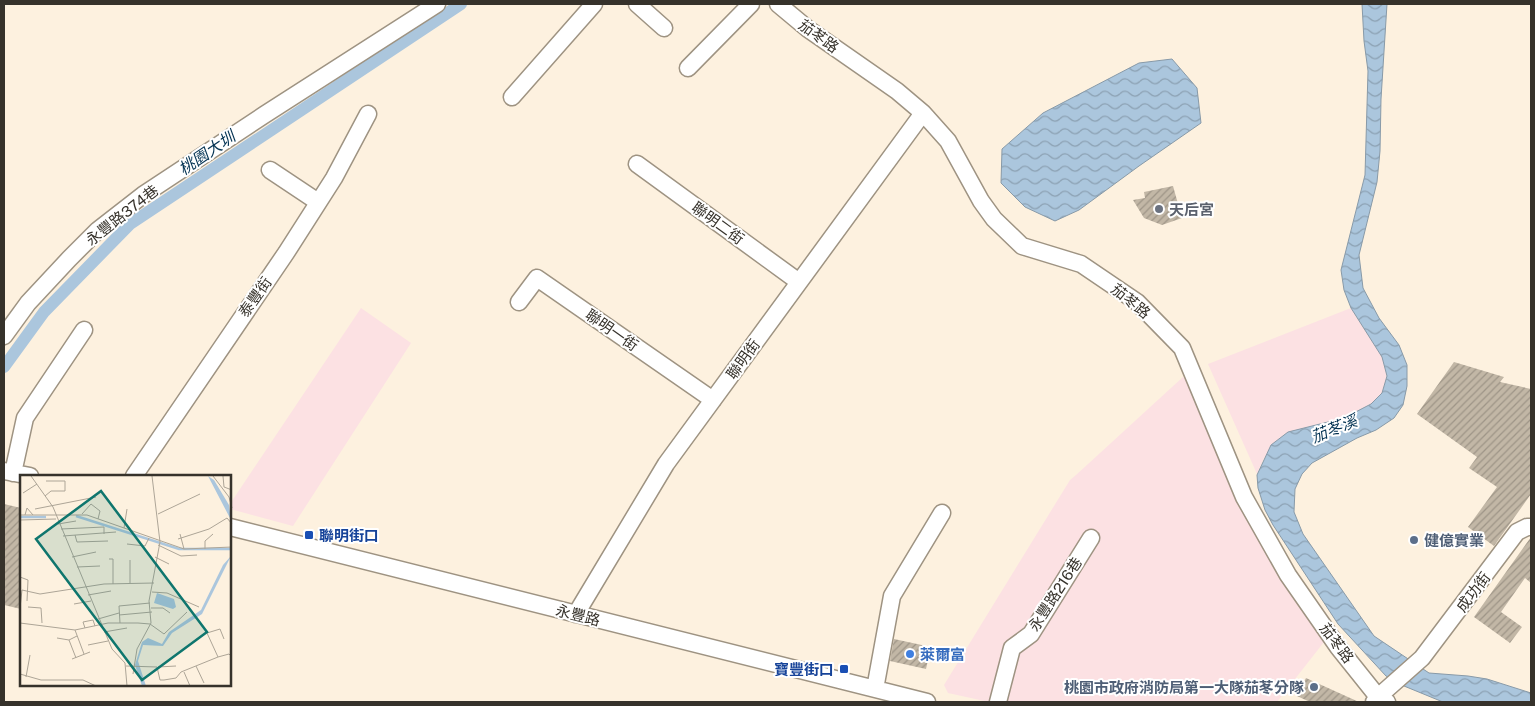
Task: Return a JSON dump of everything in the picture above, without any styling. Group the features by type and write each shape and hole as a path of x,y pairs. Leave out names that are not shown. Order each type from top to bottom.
{"street":[{"name":"永豐路374巷","path":"4,336 28,303 98,230 143,196 272,110 437,4"},
{"path":"512,97 594,4"},
{"path":"637,4 664,28"},
{"path":"688,68 751,4"},
{"name":"茄苳路","path":"778,4 808,29 897,91 923,113 948,141 981,201 994,219 1022,246 1081,264 1137,302 1182,348 1244,498 1288,575 1338,647 1380,700 1396,681"},
{"name":"聯明街","path":"576,614 666,464 923,113"},
{"name":"泰豐街","path":"135,475 286,253 334,178 368,114"},
{"name":"聯明二街","path":"637,164 799,282"},
{"path":"270,170 318,202"},
{"name":"聯明一街","path":"519,302 537,278 712,400"},
{"path":"24,475 8,472 25,418 84,330"},
{"path":"875,689 892,596 942,513"},
{"name":"永豐路","path":"231,527 927,702"},
{"name":"成功街","path":"1396,681 1422,658 1517,532 1527,527 1531,528"},
{"name":"永豐路216巷","path":"998,702 1012,648 1031,634 1091,538"}],"shaded area":[{"path":"361,308 411,343 293,526 231,509 231,503"},
{"path":"1351,308 1382,357 1387,376 1382,393 1371,404 1344,418 1323,423 1264,458 1257,474 1208,364"},
{"path":"1183,377 1191,381 1276,564 1324,642 1277,702 989,702 948,693 944,685 1070,480"}],"water":[{"name":"茄苳溪","path":"1362,4 1387,4 1377,182 1359,255 1363,288 1379,318 1399,345 1407,365 1407,386 1403,405 1394,418 1376,430 1357,438 1312,463 1302,474 1295,489 1294,512 1303,534 1374,636 1429,673 1487,679 1531,693 1531,702 1443,702 1404,686 1386,676 1338,624 1273,525 1265,510 1258,488 1257,475 1271,445 1288,432 1344,418 1371,404 1382,393 1387,376 1382,357 1351,308 1344,290 1341,270 1365,175 1368,71"},
{"path":"1172,59 1197,88 1201,123 1079,210 1055,221 1025,207 1001,183 1002,149 1043,113 1139,63"}],"building":[{"name":"天后宮","path":"1173,186 1182,218 1162,225 1144,218 1133,200 1145,198 1144,192"},
{"path":"1454,362 1504,377 1500,382 1531,389 1531,494 1494,546 1468,527 1497,487 1469,468 1477,457 1417,414"},
{"path":"4,504 20,508 20,609 4,605"},
{"path":"1531,537 1531,583 1525,578 1501,612 1522,627 1510,643 1474,617"},
{"name":"萊爾富","path":"894,639 931,647 926,669 890,661"},
{"name":"桃園市政府消防局第一大隊茄苳分隊","path":"1306,678 1359,702 1310,702 1297,696"}],"waterway":[{"name":"桃園大圳","path":"4,367 44,312 130,224 461,4"}],"place":[{"name":"天后宮","path":"1159,209"},
{"name":"聯明街口","path":"309,535"},
{"name":"健億實業","path":"1414,540"},
{"name":"萊爾富","path":"910,654"},
{"name":"寶豐街口","path":"844,669"},
{"name":"桃園市政府消防局第一大隊茄苳分隊","path":"1314,687"}]}
